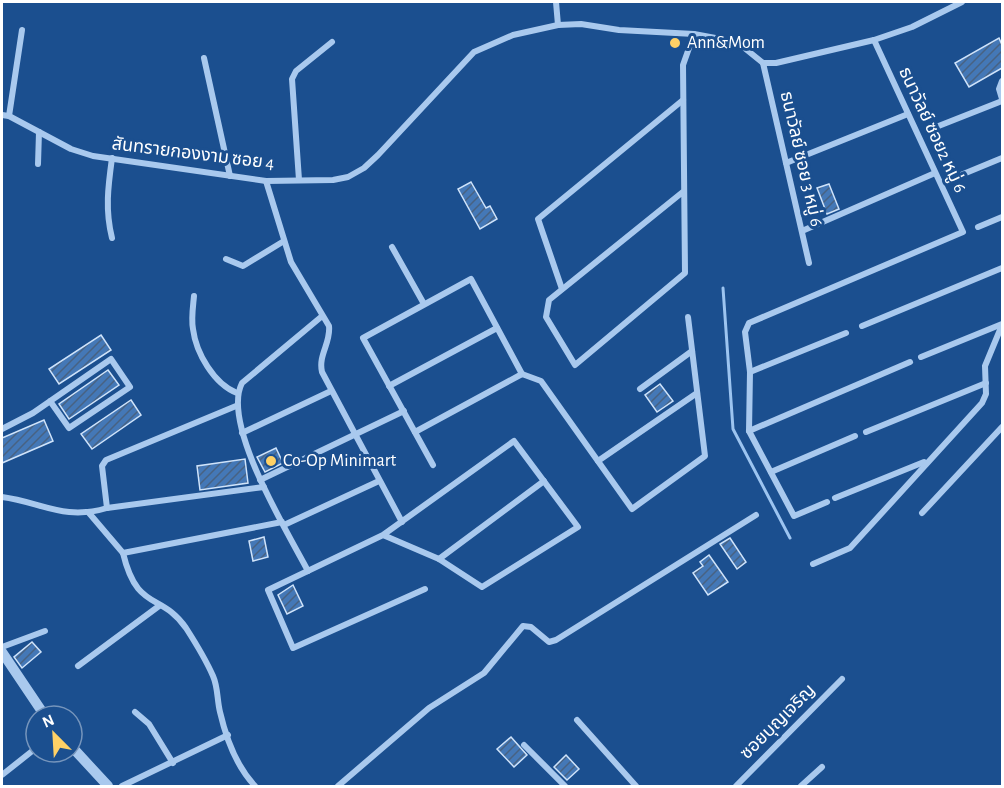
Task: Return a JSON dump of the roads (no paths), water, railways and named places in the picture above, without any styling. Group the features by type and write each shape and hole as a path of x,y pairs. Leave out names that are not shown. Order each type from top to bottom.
{"street":[{"path":"556,2 558,25"},
{"path":"763,63 776,63 874,40 912,27 962,2"},
{"name":"สันทรายกองงาม ซอย 4","path":"2,115 9,116 72,149 112,158 267,181 333,180 348,177 364,168 474,52 513,35 558,25 581,24 620,30 694,34 726,39 742,46 763,63"},
{"path":"9,116 22,30"},
{"path":"684,191 549,300 546,317 575,365 685,273 683,64 694,34"},
{"name":"ธนาวัลย์ ซอย2 หมู่ 6","path":"750,372 745,332 749,322 963,232 874,40"},
{"path":"298,180 292,79 296,71 332,42"},
{"path":"204,58 231,177"},
{"name":"ธนาวัลย์ ซอย 3 หมู่ 6","path":"763,63 809,263"},
{"path":"936,127 1002,100 999,89 1002,81"},
{"path":"562,289 538,219 683,99"},
{"path":"786,162 908,114"},
{"path":"38,164 39,132"},
{"path":"112,158 106,200 107,219 112,238"},
{"path":"956,177 1002,158"},
{"path":"802,231 935,173"},
{"path":"267,181 291,262 321,317 329,326 330,337 320,362 331,391 402,522"},
{"path":"978,227 1002,217"},
{"path":"226,259 243,266 284,241"},
{"path":"392,247 424,304"},
{"path":"862,326 1002,268"},
{"path":"433,465 363,338 471,279 522,374 541,381 632,509 705,456 688,317"},
{"path":"194,296 192,328 196,342 216,379 237,393"},
{"path":"308,571 260,480 242,433 236,406 237,393 242,383 321,317"},
{"path":"921,357 1002,324"},
{"path":"813,564 850,548 982,403 986,383 985,366 1002,324"},
{"path":"389,386 497,328"},
{"path":"827,502 794,516 749,431 750,372 846,333"},
{"path":"640,388 692,351"},
{"path":"2,429 50,401 111,358 130,387 69,428 50,401"},
{"path":"749,431 910,362"},
{"path":"415,432 522,374"},
{"path":"866,432 986,383"},
{"path":"242,433 331,391"},
{"path":"598,461 697,393"},
{"path":"107,508 102,466 106,460 236,406"},
{"path":"260,480 404,411"},
{"path":"922,513 1002,427"},
{"path":"771,472 855,436"},
{"path":"383,535 439,559 482,587 578,527 514,441 383,535 268,590 293,648 425,589"},
{"path":"835,498 927,461"},
{"path":"123,553 283,524 379,481"},
{"path":"439,559 544,481"},
{"path":"2,497 50,511 89,513 107,508 264,487"},
{"path":"89,513 123,553 134,585 144,597 176,616 186,628 213,677 224,723 238,765 255,786"},
{"path":"338,786 429,708 484,673 523,626 531,627 549,642 556,640 756,515"},
{"path":"78,666 159,606"},
{"path":"2,647 45,631"},
{"path":"2,652 37,704"},
{"name":"ซอยบุญเจริญ","path":"736,786 842,679"},
{"path":"135,712 149,724 172,763"},
{"path":"577,720 636,786"},
{"path":"122,786 228,735"},
{"path":"524,745 565,786"},
{"path":"2,775 24,758"},
{"path":"84,760 108,786"},
{"path":"801,786 822,767"}],"waterway":[{"path":"723,288 733,429 790,538"}],"place":[{"name":"Ann&Mom","path":"675,43"},
{"name":"Co-Op Minimart","path":"271,461"}]}
